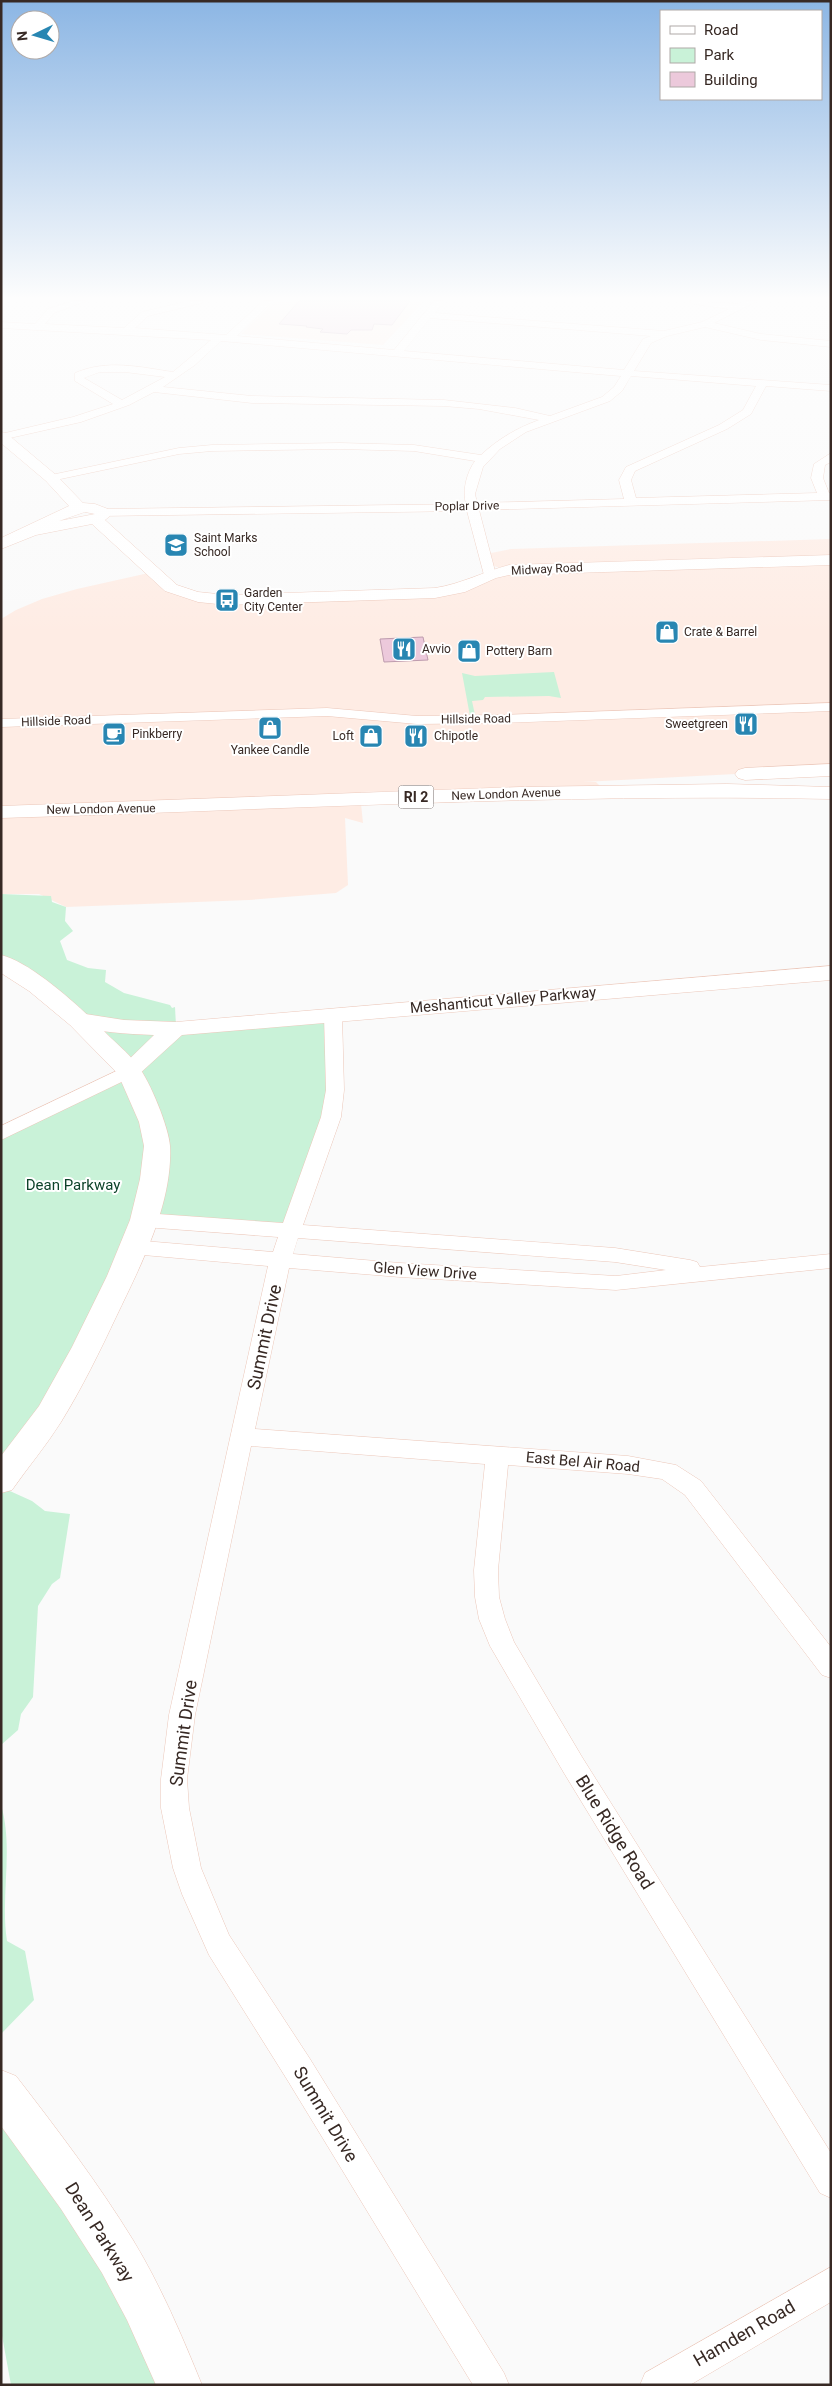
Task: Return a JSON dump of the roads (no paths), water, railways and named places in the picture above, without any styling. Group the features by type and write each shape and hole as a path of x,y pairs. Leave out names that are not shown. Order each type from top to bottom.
{"main road":[{"path":"649,780 831,770"},
{"name":"New London Avenue","path":"1,798 649,780 831,782"},
{"name":"New London Avenue","path":"1,812 603,791 726,790 831,793"},
{"path":"603,791 831,811"},
{"path":"1,962 38,986 79,1020 129,1071 152,1122 156,1146 154,1179 144,1220 121,1276 87,1347 50,1414 1,1481"},
{"name":"Dean Parkway","path":"1,2091 65,2177 117,2257 149,2314 179,2385"}],"street":[{"path":"2,436 77,420 98,412"},
{"path":"514,412 549,419"},
{"path":"490,574 472,506 465,494 477,467 482,459 496,446 522,430 568,412"},
{"path":"631,502 625,480 630,469 723,427 746,412"},
{"name":"Midway Road","path":"2,436 90,512 171,588 185,595 227,600 435,593 459,589 490,574 509,570 831,560"},
{"path":"51,478 179,451 212,448 340,446 405,448 482,459"},
{"path":"827,496 817,478 820,464 831,456"},
{"name":"Poplar Drive","path":"90,512 472,506 827,496"},
{"path":"1,544 90,512"},
{"name":"Hillside Road","path":"1,723 327,712 418,720 831,708"},
{"name":"Meshanticut Valley Parkway","path":"176,1029 831,972"},
{"name":"Summit Drive","path":"332,1015 334,1104 324,1142 305,1186 292,1231 280,1260 182,1715 175,1768 175,1808 187,1868 196,1894 219,1945 299,2070 492,2385"},
{"path":"79,1020 124,1027 176,1029"},
{"path":"1,1134 129,1071 142,1061 158,1041 176,1029"},
{"name":"Glen View Drive","path":"144,1220 615,1255 717,1271"},
{"name":"Glen View Drive","path":"132,1247 400,1270 616,1283 831,1260"},
{"name":"East Bel Air Road","path":"242,1436 628,1465 668,1471 693,1488 831,1667"},
{"name":"Blue Ridge Road","path":"497,1456 491,1502 486,1579 487,1597 492,1619 503,1646 573,1765 831,2182"},
{"name":"Hamden Road","path":"657,2385 831,2283"}],"place":[{"name":"Saint Marks School","path":"176,545"},
{"name":"Garden City Center","path":"227,600"},
{"name":"Crate & Barrel","path":"667,632"},
{"name":"Avvio","path":"404,649"},
{"name":"Pottery Barn","path":"469,651"},
{"name":"Sweetgreen","path":"746,724"},
{"name":"Yankee Candle","path":"270,728"},
{"name":"Pinkberry","path":"114,734"},
{"name":"Loft","path":"371,736"},
{"name":"Chipotle","path":"416,736"}]}
